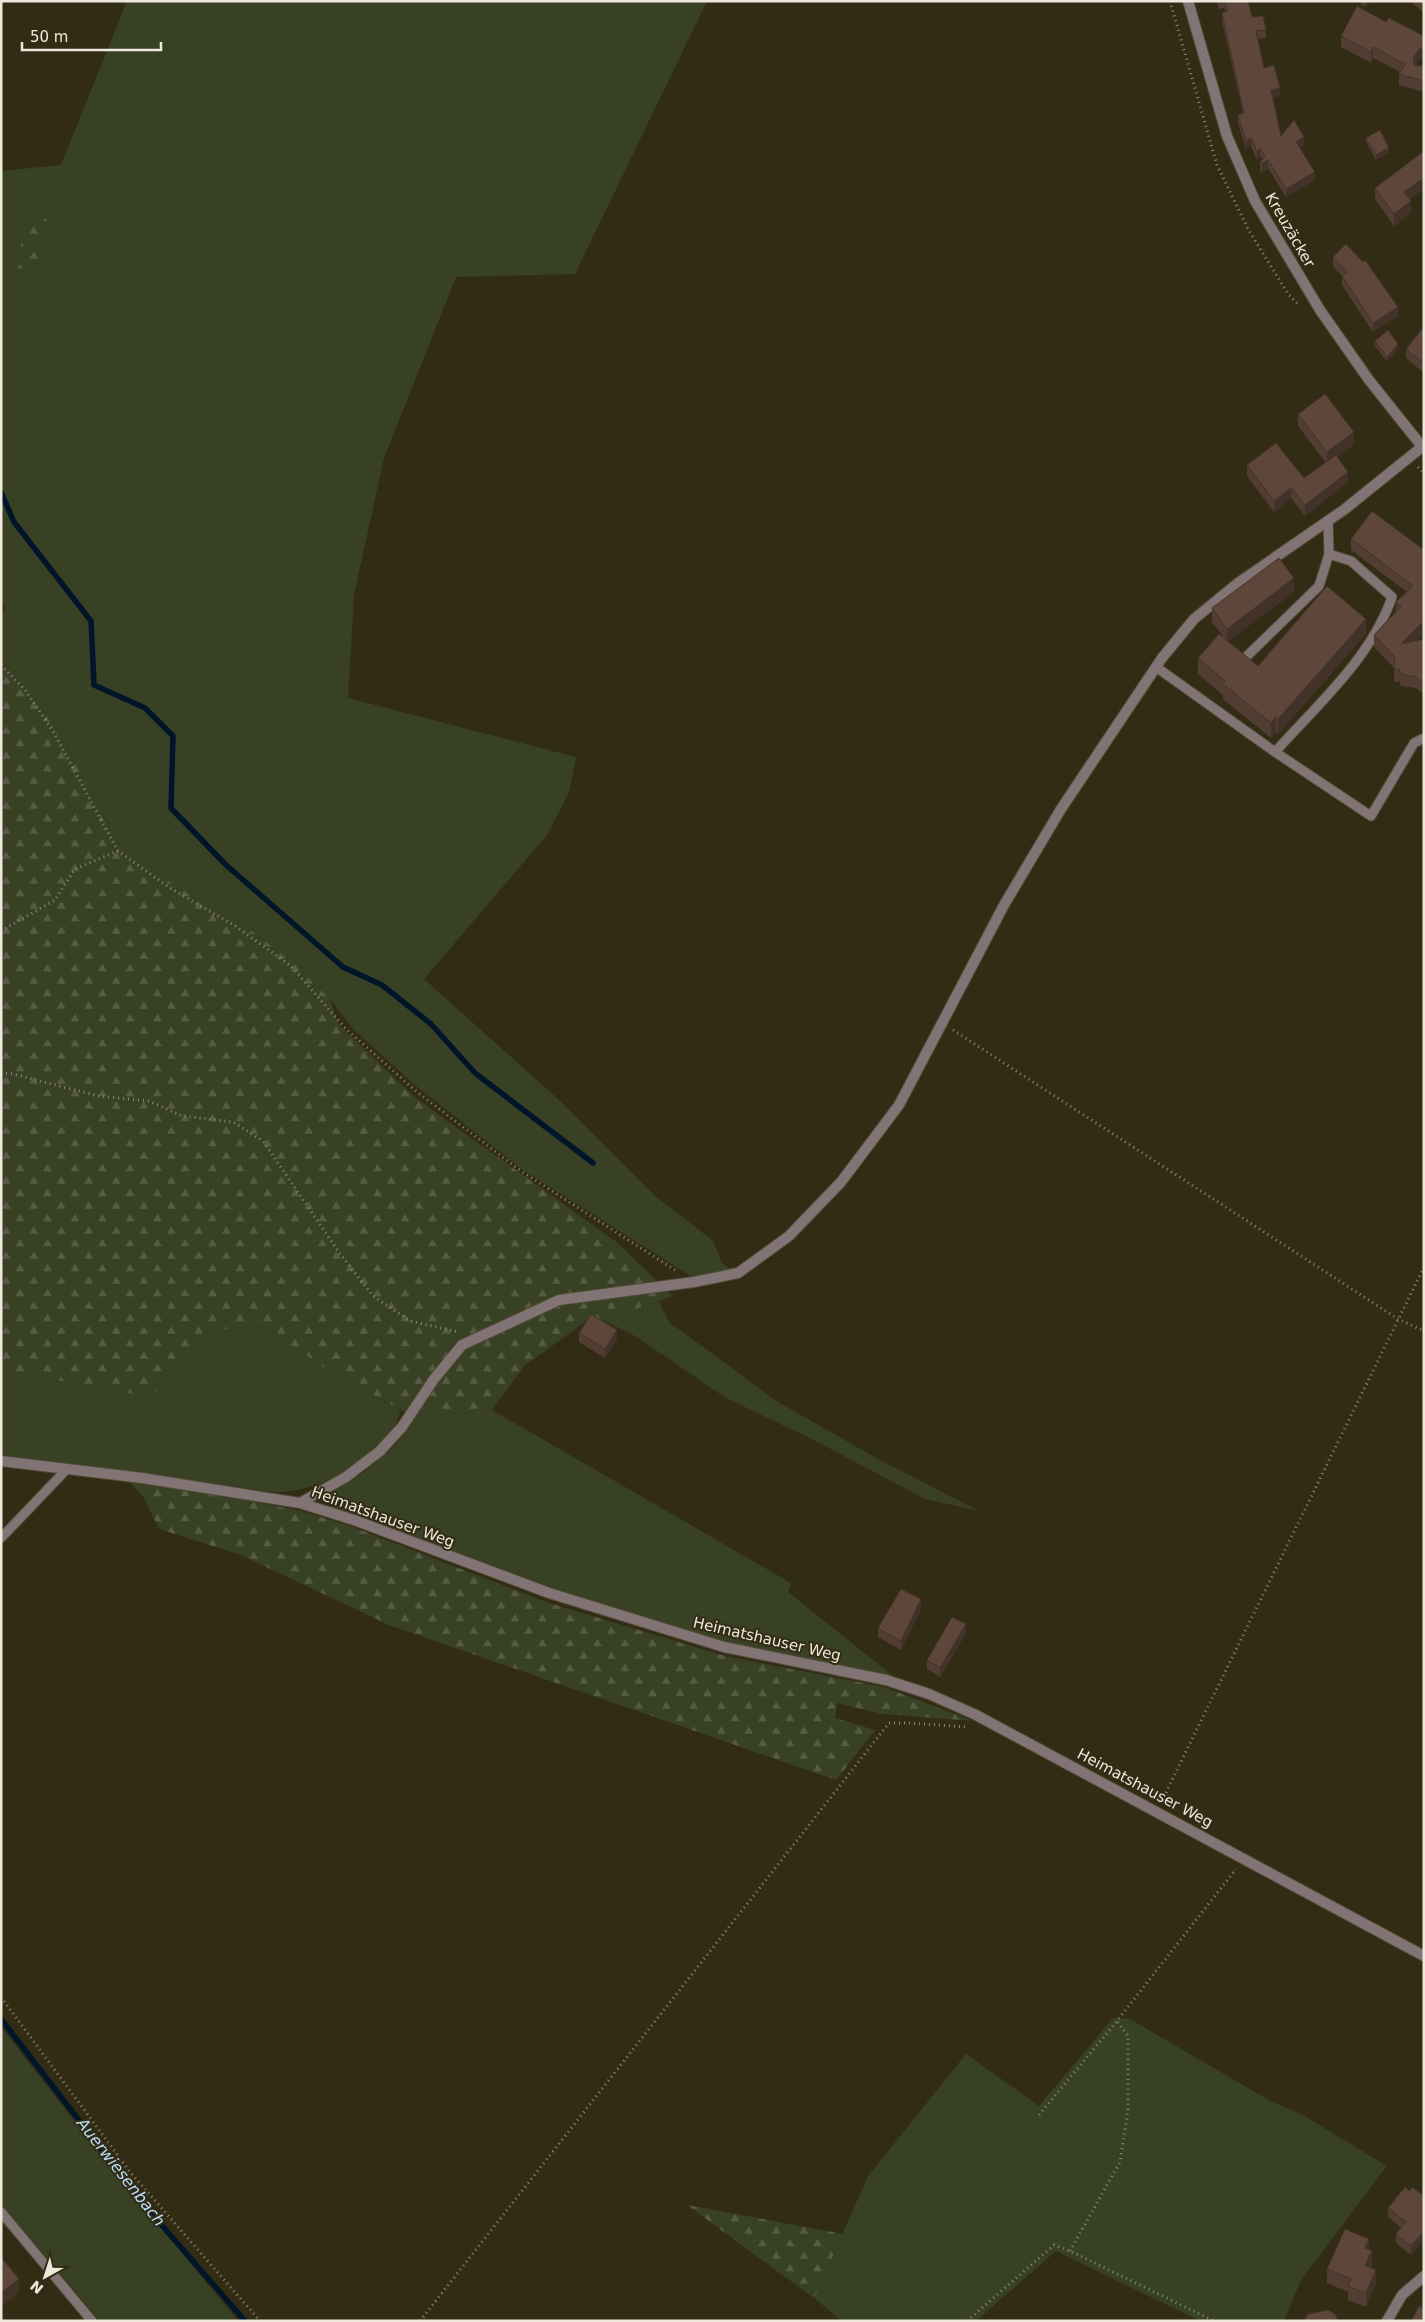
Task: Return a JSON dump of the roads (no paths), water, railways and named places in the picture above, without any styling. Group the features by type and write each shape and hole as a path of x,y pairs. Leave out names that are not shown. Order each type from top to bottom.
{"street":[{"name":"Kreuzäcker","path":"300,1503 346,1477 380,1451 402,1428 434,1379 462,1345 559,1300 694,1282 738,1273 788,1236 841,1182 899,1104 1004,905 1061,809 1162,658 1194,619 1238,583 1328,520 1423,448 1369,380 1320,310 1255,201 1226,136 1188,1"},
{"name":"Heimatshauser Weg","path":"1,1461 142,1478 300,1503 354,1520 549,1593 724,1647 886,1680 928,1694 976,1715 1424,1956"},
{"path":"1387,2321 1402,2295 1424,2276"}],"lane":[{"path":"1246,657 1319,586 1329,554 1328,520"},
{"path":"1275,752 1358,660 1385,617 1392,597 1351,561 1329,554"},
{"path":"1156,667 1275,752 1371,816 1414,743 1424,738"},
{"path":"1,1538 66,1470"},
{"path":"1,2212 92,2321"}],"waterway":[{"path":"1,492 14,522 91,621 94,685 145,708 173,736 171,808 226,865 343,967 382,985 431,1024 475,1073 593,1163"},
{"name":"Auerwiesenbach","path":"1,2019 145,2206 245,2321"}]}
